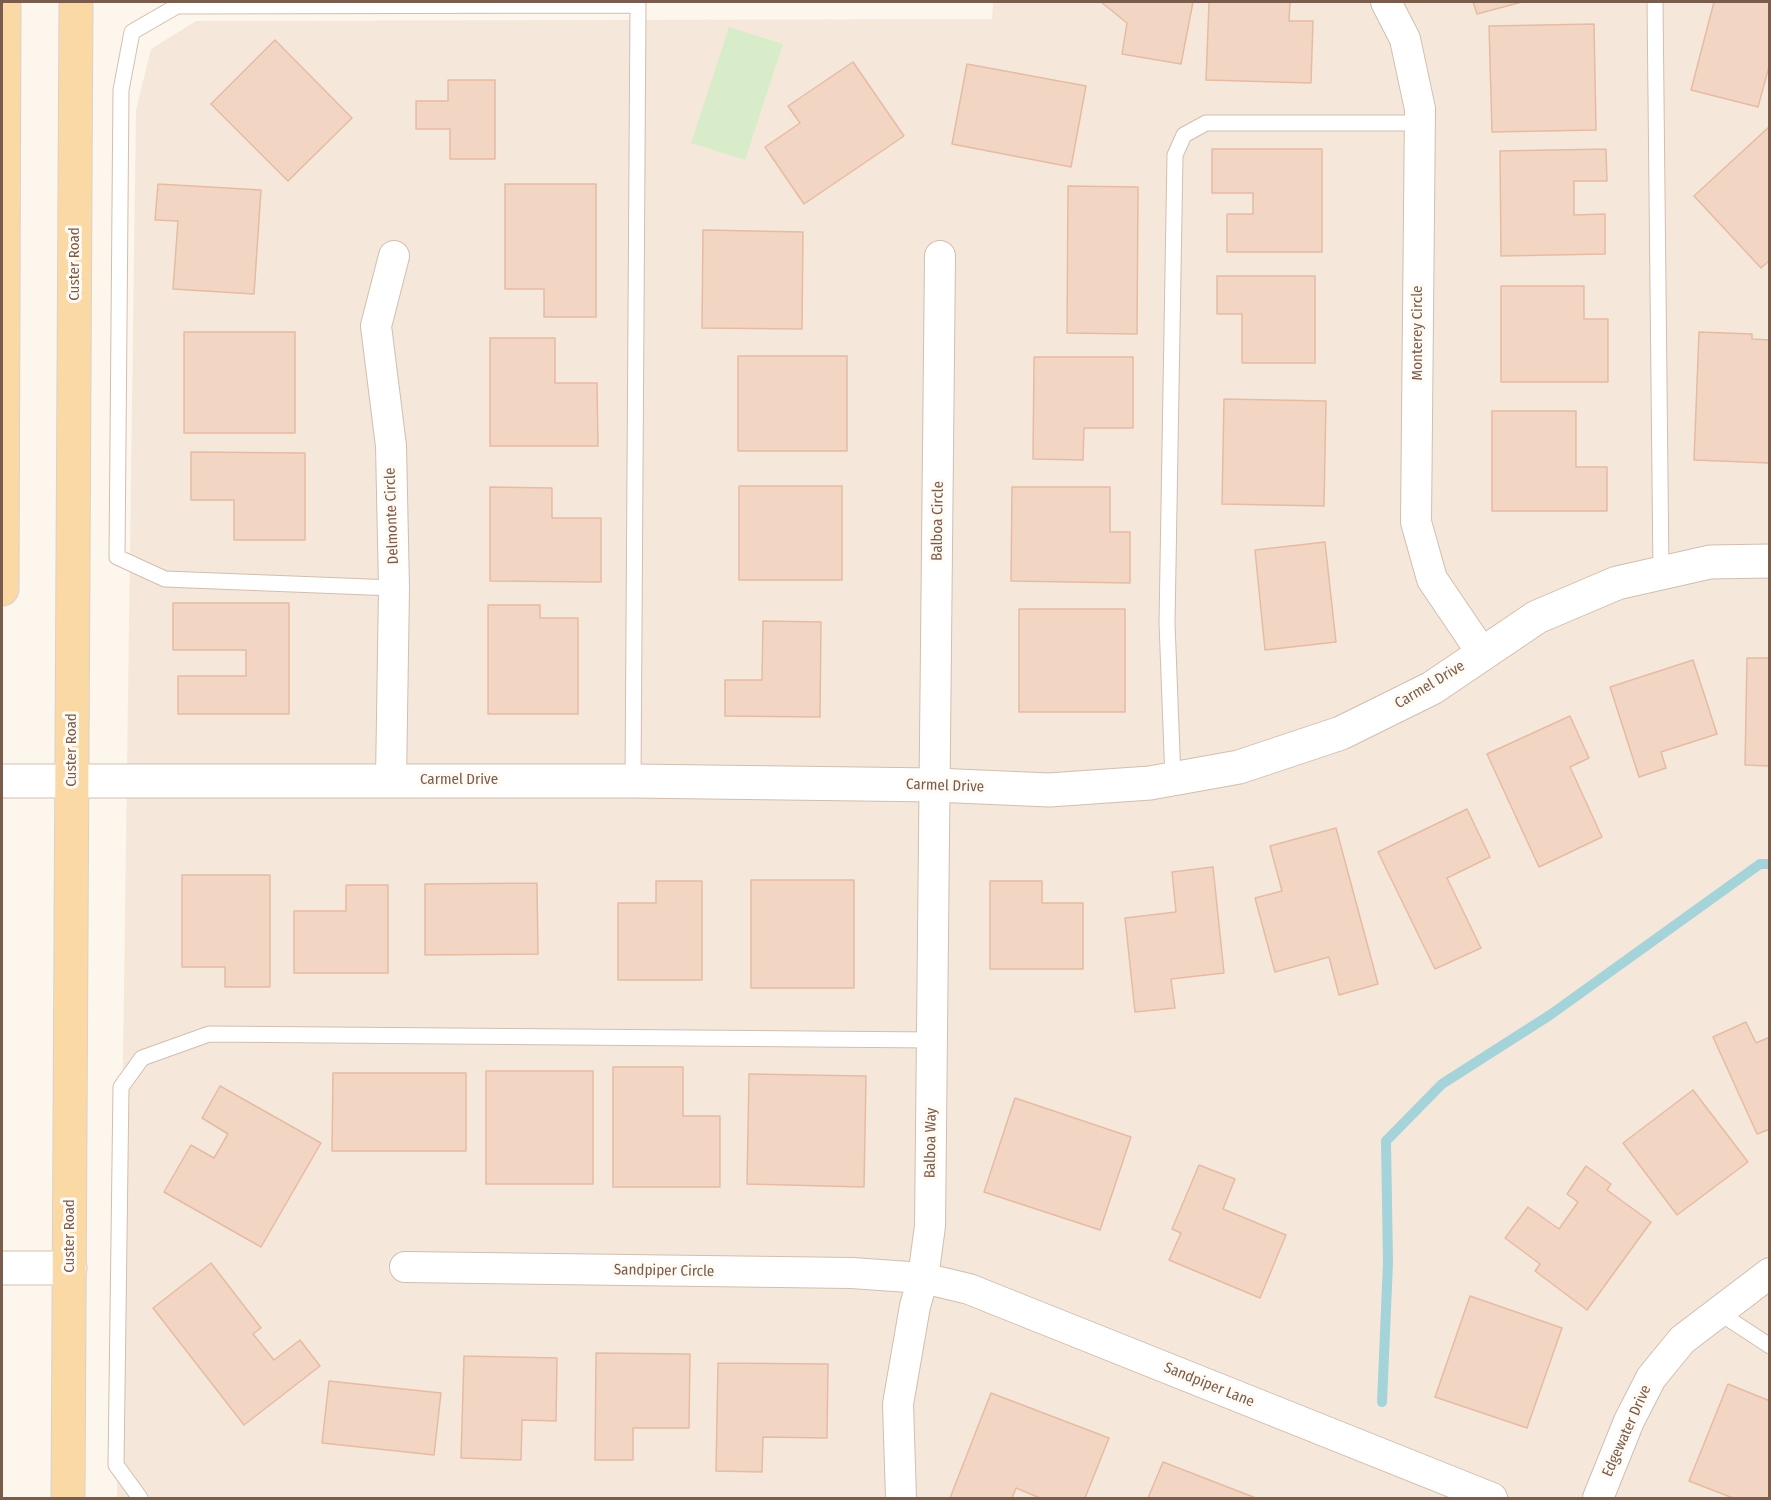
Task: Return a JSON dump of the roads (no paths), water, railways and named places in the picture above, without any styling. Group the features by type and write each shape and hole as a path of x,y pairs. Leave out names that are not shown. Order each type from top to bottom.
{"main road":[{"path":"2,589 4,2"},
{"name":"Custer Road","path":"68,1498 76,2"}],"street":[{"name":"Monterey Circle","path":"1386,2 1405,39 1420,109 1416,522 1432,579 1482,653"},
{"name":"Delmonte Circle","path":"390,780 394,588 390,446 376,326 394,256"},
{"name":"Balboa Circle","path":"935,785 940,256"},
{"name":"Carmel Drive","path":"2,781 633,781 935,785 1049,790 1150,783 1239,767 1341,733 1432,688 1537,617 1617,583 1710,562 1770,561"},
{"name":"Balboa Way","path":"901,1498 898,1404 915,1306 923,1278 930,1226 935,785"},
{"name":"Sandpiper Circle","path":"405,1267 852,1273 923,1278"},
{"path":"2,1268 70,1268"},
{"name":"Edgewater Drive","path":"1598,1498 1629,1421 1651,1378 1682,1340 1770,1273"},
{"name":"Sandpiper Lane","path":"923,1278 969,1289 1492,1498"}],"lane":[{"path":"1655,2 1661,573"},
{"path":"394,588 165,579 117,557 121,90 132,32 177,6 638,5 633,781"},
{"path":"1173,779 1167,622 1175,155 1184,135 1206,123 1420,123"},
{"path":"140,1498 116,1465 121,1087 142,1058 209,1034 932,1040"},
{"path":"1718,1312 1770,1346"}],"waterway":[{"path":"1382,1402 1388,1263 1386,1141 1442,1084 1550,1015 1760,864 1770,864"}]}
